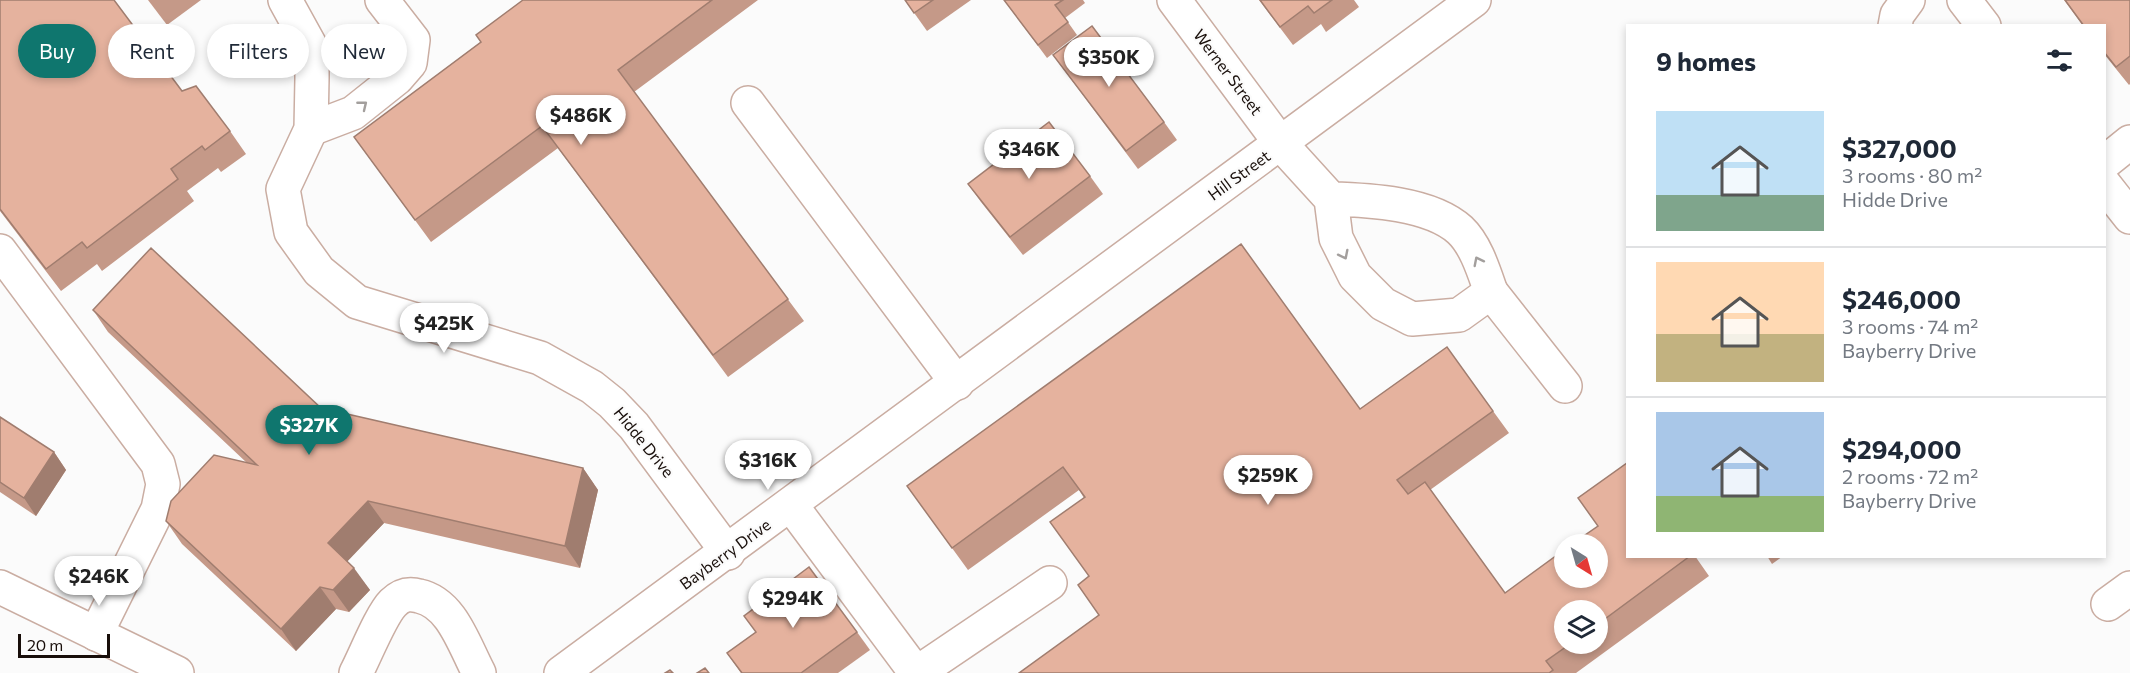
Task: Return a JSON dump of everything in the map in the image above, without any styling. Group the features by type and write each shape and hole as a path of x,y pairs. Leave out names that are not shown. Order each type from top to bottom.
{"street":[{"path":"285,0 312,49 311,129 353,113 397,78 410,63 413,40 382,0"},
{"name":"Werner Street","path":"1174,0 1281,144 1331,199"},
{"name":"Hill Street","path":"1004,348 1474,0"},
{"path":"1895,24 1897,15 1908,0"},
{"path":"1964,0 1982,24"},
{"path":"748,103 957,383"},
{"name":"Hidde Drive","path":"311,129 282,189 291,232 319,271 357,302 540,358 592,387 612,403 634,426 728,553"},
{"path":"2106,161 2130,142"},
{"path":"2106,187 2130,217"},
{"path":"1491,292 1459,315 1412,319 1383,304 1355,276 1336,238 1331,199 1385,201 1428,213 1460,230 1480,263 1491,292 1565,386"},
{"path":"0,252 158,464 164,484 158,509 96,634"},
{"name":"Bayberry Drive","path":"561,673 728,553 1004,348"},
{"path":"791,505 917,673 1050,583"},
{"path":"0,587 177,673"},
{"path":"356,673 392,604 404,595 433,599 444,608 479,673"}],"building":[{"path":"0,0 114,0 132,24 108,24 108,78 172,78 182,91 196,86 230,131 205,150 202,146 171,169 178,179 87,248 82,242 46,269 0,209"},
{"path":"523,0 712,0 618,70 788,299 713,355 542,126 415,220 354,137 481,42 476,35"},
{"path":"905,0 933,0 914,13"},
{"path":"1004,0 1063,0 1055,5 1068,22 1038,45"},
{"path":"1260,0 1332,0 1314,13 1308,6 1280,27"},
{"path":"2065,0 2130,0 2130,56 2116,67 2106,54 2106,24 2083,24"},
{"path":"1092,26 1164,122 1126,151 1053,55"},
{"path":"1049,122 1090,176 1010,237 968,184"},
{"path":"1241,244 1360,409 1447,347 1493,411 1397,480 1408,494 1425,482 1505,593 1554,557 1554,588 1608,588 1608,534 1586,534 1598,526 1578,498 1626,464 1626,558 1687,558 1608,617 1608,600 1554,600 1554,654 1556,654 1546,661 1553,670 1549,673 1019,673 1099,615 1078,585 1089,576 1050,522 1085,497 1063,467 952,548 907,486"},
{"path":"151,248 321,408 583,468 565,546 368,501 328,543 354,568 333,590 320,587 281,629 166,521 171,501 214,455 257,465 93,310"},
{"path":"0,417 54,452 24,498 0,482"},
{"path":"809,567 857,632 801,673 742,673 727,653 756,632 744,616"},
{"path":"705,668 709,673 697,673"}]}
